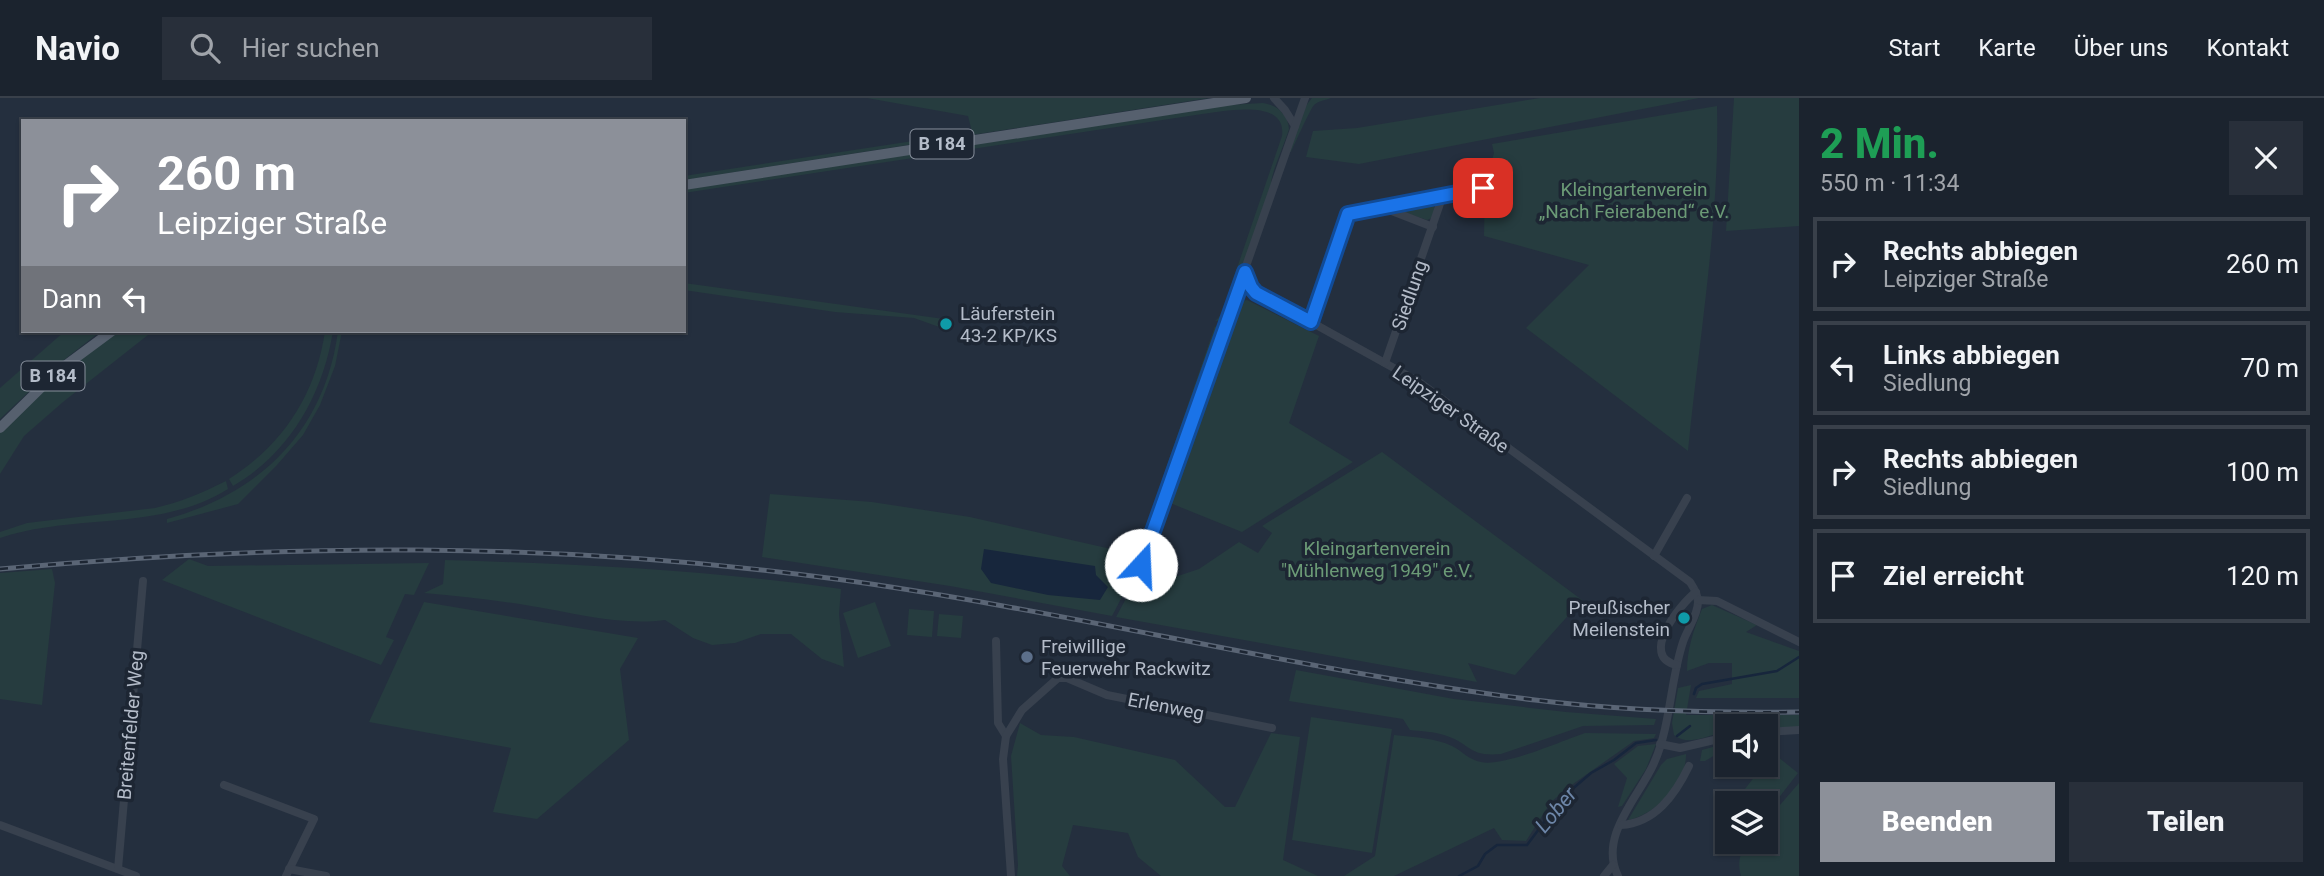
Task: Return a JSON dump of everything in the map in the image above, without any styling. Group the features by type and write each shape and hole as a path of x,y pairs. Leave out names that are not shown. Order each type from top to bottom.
{"main road":[{"name":"B 184","path":"686,185 1246,98"},
{"name":"B 184","path":"0,428 58,371 109,333"}],"street":[{"path":"1274,98 1295,126"},
{"path":"1141,565 1305,98"},
{"path":"1311,322 1345,218 1351,212 1483,188"},
{"name":"Siedlung","path":"1385,363 1443,195"},
{"path":"1381,207 1433,226"},
{"name":"Leipziger Straße","path":"1245,272 1256,293 1419,382 1686,579 1697,596"},
{"path":"1654,556 1687,498"},
{"name":"Breitenfelder Weg","path":"118,869 143,581"},
{"path":"1677,665 1668,662 1662,655 1662,638 1680,607 1697,596 1717,601 1799,642"},
{"path":"1618,876 1613,865 1613,851 1620,825 1655,761 1661,744 1677,665 1697,596"},
{"path":"996,641 998,723 1006,736 1003,759 1011,876"},
{"name":"Erlenweg","path":"1006,736 1022,710 1049,684 1062,677 1107,695 1272,727"},
{"path":"1778,731 1799,730"},
{"path":"1661,744 1680,748 1715,740"},
{"path":"1620,825 1629,824 1659,810 1667,803 1689,766"},
{"path":"224,785 314,819 288,873 326,876"},
{"path":"0,825 136,876"},
{"path":"1604,876 1613,865"}],"green space":[{"path":"867,98 1209,98 686,180 686,176 972,132 968,116"},
{"path":"1312,98 1331,98 1314,105 1289,152 1305,107"},
{"path":"1540,98 1699,98 1359,164 1306,157 1313,131 1357,128"},
{"path":"1734,98 1799,98 1799,226 1726,231"},
{"path":"1263,103 1273,106 1281,111 1289,129 1224,320 1215,321 1221,315 1282,136 1281,124 1275,116 1265,112 1239,110 1202,114 686,193 686,189 1228,105"},
{"name":"Kleingartenverein „Nach Feierabend“ e.V.","path":"1717,106 1712,235 1688,451 1526,328 1589,265 1484,236 1485,184 1494,153 1492,144"},
{"path":"1429,201 1436,209 1434,217 1427,220 1394,209"},
{"path":"686,283 944,319 942,328 914,318 835,312 686,290"},
{"path":"1247,300 1319,336 1289,423 1353,462 1242,532 1170,503 1239,302"},
{"path":"1215,326 1219,329 1146,545 1112,616 950,586 762,557 770,494 872,502 970,517 1120,551 1131,550 1143,535"},
{"path":"63,333 98,333 55,367 0,419 0,388"},
{"path":"116,333 150,333 24,436 0,474 0,433 56,379"},
{"path":"325,333 333,333 321,377 301,420 271,457 233,486 229,479 266,450 294,416 305,397 321,354"},
{"path":"338,333 342,333 335,366 320,405 303,435 238,504 167,523 167,519 201,508 232,493 259,474 283,452 303,427 319,398 331,366"},
{"name":"Kleingartenverein \"Mühlenweg 1949\" e.V.","path":"1382,452 1582,600 1515,675 1468,663 1477,682 1116,617 1143,567 1178,576 1199,569 1239,542 1258,553 1272,533 1262,526"},
{"path":"226,481 228,489 174,511 145,517 28,530 0,538 0,532 27,523 165,506"},
{"path":"189,559 208,566 429,563 414,595 405,594 386,637 394,640 381,665 162,580"},
{"path":"445,560 643,569 841,589 839,614 844,667 822,659 791,634 761,634 735,643 712,645 693,638 665,620 615,620 505,602 424,593 443,584"},
{"path":"52,569 55,583 42,705 0,699 0,573"},
{"path":"424,602 638,638 620,669 629,740 537,819 493,812 511,748 369,722"},
{"path":"875,602 891,646 858,658 843,613"},
{"path":"1712,605 1757,625 1746,632 1799,651 1799,698 1696,698 1699,691 1732,684 1732,663 1709,663 1687,671 1690,647 1702,609"},
{"path":"909,609 934,611 932,637 907,635"},
{"path":"939,614 963,616 961,638 937,636"},
{"path":"1296,670 1454,699 1656,719 1654,725 1583,726 1501,754 1482,753 1444,735 1410,730 1403,719 1289,701"},
{"path":"1691,685 1686,715 1715,715 1715,734 1693,740 1674,735 1672,723 1678,688"},
{"path":"1778,715 1799,715 1799,727 1778,728"},
{"path":"1311,717 1392,729 1372,853 1292,840"},
{"path":"1020,723 1041,735 1074,737 1175,760 1225,807 1235,807 1271,733 1300,737 1283,860 1318,876 1161,876 1138,857 1128,833 1073,825 1062,866 1070,876 1017,876 1011,756"},
{"path":"1585,733 1656,734 1654,738 1634,741 1551,802 1526,841 1502,840 1494,828 1394,876 1344,876 1375,856 1394,735 1438,741 1477,761 1491,763 1518,757"},
{"path":"1656,744 1646,769 1622,806 1618,807 1627,778 1614,764 1638,746"},
{"path":"1715,746 1715,755 1700,761 1702,750"},
{"path":"1686,754 1681,776 1668,796 1649,812 1628,820 1661,765 1667,759"},
{"path":"1778,757 1798,773 1778,799 1778,791 1743,791 1754,777 1778,777"},
{"path":"1799,783 1799,876 1741,876 1741,854 1778,854 1778,807"}],"water":[{"path":"984,549 1095,566 1096,575 1108,587 1100,600 1048,595 991,583 981,569"}],"waterway":[{"name":"Lober","path":"1694,694 1696,688 1702,684 1777,671 1799,657"},
{"name":"Lober","path":"1677,736 1690,726"},
{"name":"Lober","path":"1459,876 1478,866 1485,854 1497,845 1527,845 1563,797 1591,773 1636,743 1656,740"}],"railway":[{"path":"0,569 105,560 314,551 522,552 626,558 731,567 924,592 1360,673 1535,700 1601,707 1799,712"}],"place":[{"name":"Läuferstein 43-2 KP/KS","path":"946,324"},
{"name":"Preußischer Meilenstein","path":"1684,618"},
{"name":"Freiwillige Feuerwehr Rackwitz","path":"1027,657"}],"route":[{"path":"1141,565 1245,272 1256,293 1311,322 1348,214 1483,188"}]}
